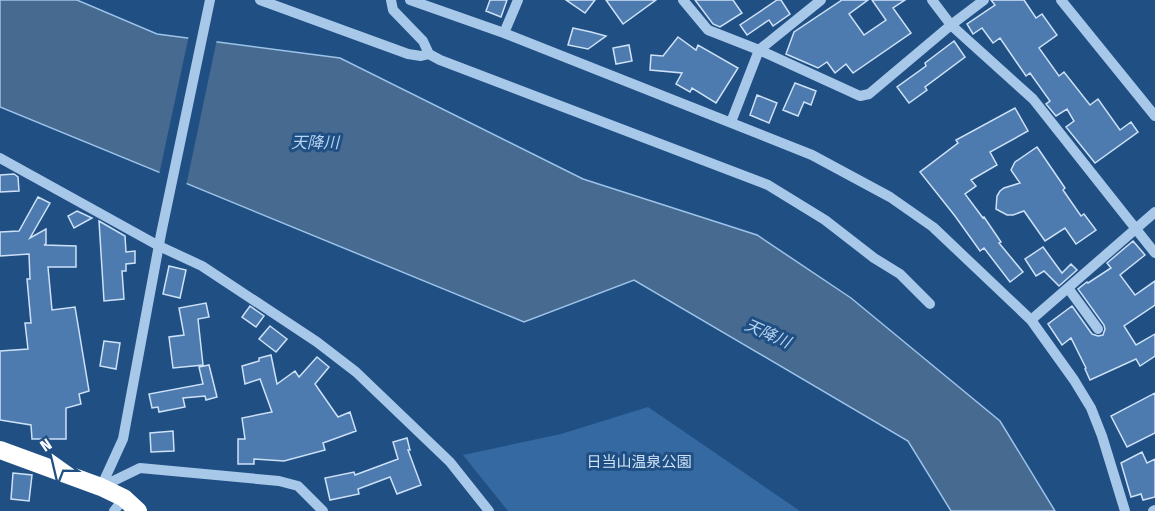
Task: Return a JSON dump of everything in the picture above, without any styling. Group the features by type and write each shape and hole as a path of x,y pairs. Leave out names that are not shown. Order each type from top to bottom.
{"highway":[{"path":"0,450 101,487 119,505 138,511"}],"street":[{"path":"101,487 123,439 161,234 210,0"},
{"path":"260,0 408,54 421,56 429,54"},
{"path":"391,0 393,10 423,40 429,54 768,185 825,220 874,258 900,274 930,304"},
{"path":"410,0 504,33 812,155 890,197 933,227 1031,320 1074,380 1091,408 1102,436 1125,511"},
{"path":"504,33 518,0"},
{"path":"683,0 708,30 759,50 860,96 869,94 984,0"},
{"path":"932,0 951,25 1033,99 1155,253"},
{"path":"1061,0 1155,116"},
{"path":"730,122 759,50 814,2"},
{"path":"0,158 159,246 202,266 317,342 357,372 450,462 489,511"},
{"path":"1031,320 1155,212"},
{"path":"1068,288 1098,329"},
{"path":"101,487 140,468 279,481 298,486 323,511"}],"green space":[{"name":"日当山温泉公園","path":"648,407 800,511 508,511 463,455 561,434"}],"water":[{"name":"天降川","path":"0,0 77,0 157,34 340,58 583,179 757,235 851,298 1000,421 1055,511 951,511 908,441 634,280 524,322 0,107"}],"pier":[{"path":"189,35 217,39 186,186 159,175"}],"building":[{"path":"490,0 507,0 501,17 486,11"},
{"path":"566,0 595,0 585,13"},
{"path":"606,0 656,0 623,24"},
{"path":"695,0 733,0 742,13 720,27 713,24"},
{"path":"777,0 781,0 790,14 773,26 769,20 747,35 740,25"},
{"path":"842,0 868,0 849,14 864,35 886,20 872,0 905,0 893,8 911,33 853,73 846,64 835,73 827,62 818,68 786,54 794,32"},
{"path":"991,0 1024,0 1036,18 1042,14 1057,35 1039,48 1059,76 1064,72 1090,105 1098,99 1120,130 1131,122 1138,132 1095,163 1066,127 1074,121 1067,109 1056,116 1046,104 1050,101 1030,73 1026,76 1000,38 993,43 982,28 973,34 967,24 995,5"},
{"path":"573,28 606,36 588,49 568,45"},
{"path":"678,37 696,50 698,45 738,68 716,103 692,88 690,92 676,84 682,73 650,70 651,55 663,56"},
{"path":"954,41 965,57 925,87 927,90 909,103 897,87 926,66 925,63"},
{"path":"629,45 632,61 616,64 613,48"},
{"path":"795,83 816,91 811,105 804,102 798,116 783,110"},
{"path":"757,95 777,103 769,123 750,115"},
{"path":"1015,108 1028,131 990,152 997,165 971,180 976,186 965,194 984,217 1001,242 999,243 1023,272 1010,282 984,248 980,251 920,172 958,143 956,140"},
{"path":"1037,147 1081,216 1084,214 1096,230 1076,244 1065,228 1045,241 1024,211 1007,215 996,209 997,196 1000,191 1020,183 1011,170 1015,162"},
{"path":"14,174 18,177 19,191 0,192 0,175"},
{"path":"38,197 50,203 30,238 46,229 46,244 44,245 76,246 76,267 48,267 52,310 75,307 89,391 79,394 81,404 66,408 66,439 32,439 31,425 0,420 0,351 28,349 25,323 31,323 27,279 30,279 29,254 0,256 0,232 19,231"},
{"path":"77,211 92,218 74,228 68,216"},
{"path":"99,221 125,236 126,252 135,251 135,263 126,264 126,271 122,271 124,299 104,301"},
{"path":"1133,241 1145,255 1120,275 1135,295 1155,281 1155,305 1124,326 1136,345 1155,334 1155,356 1140,366 1136,359 1090,380 1071,338 1062,345 1048,324 1072,306 1092,334 1103,335 1104,325 1078,289 1111,268 1107,263"},
{"path":"1043,247 1062,273 1071,264 1077,270 1059,286 1044,271 1036,276 1025,259"},
{"path":"169,266 186,270 180,298 163,294"},
{"path":"206,303 209,317 198,319 203,365 173,368 169,337 184,335 179,308"},
{"path":"250,306 264,316 256,327 242,317"},
{"path":"270,326 287,339 276,352 259,339"},
{"path":"104,341 120,343 116,369 100,366"},
{"path":"271,355 277,384 295,371 299,377 317,357 329,367 315,384 338,417 350,412 356,431 323,443 325,450 284,461 254,459 254,464 238,464 238,439 245,439 242,418 272,412 260,379 245,384 242,366"},
{"path":"209,365 217,397 206,400 205,396 183,398 185,407 159,412 158,407 152,408 149,394 203,384 199,367"},
{"path":"1155,393 1155,433 1127,447 1111,416"},
{"path":"173,431 174,451 151,452 150,433"},
{"path":"407,438 410,450 408,450 421,485 397,494 390,477 358,489 359,494 330,500 325,478 354,472 355,475 398,459 393,442"},
{"path":"1142,452 1147,463 1155,459 1155,497 1143,500 1141,494 1131,497 1121,463"},
{"path":"13,473 32,475 29,501 11,499"}]}
